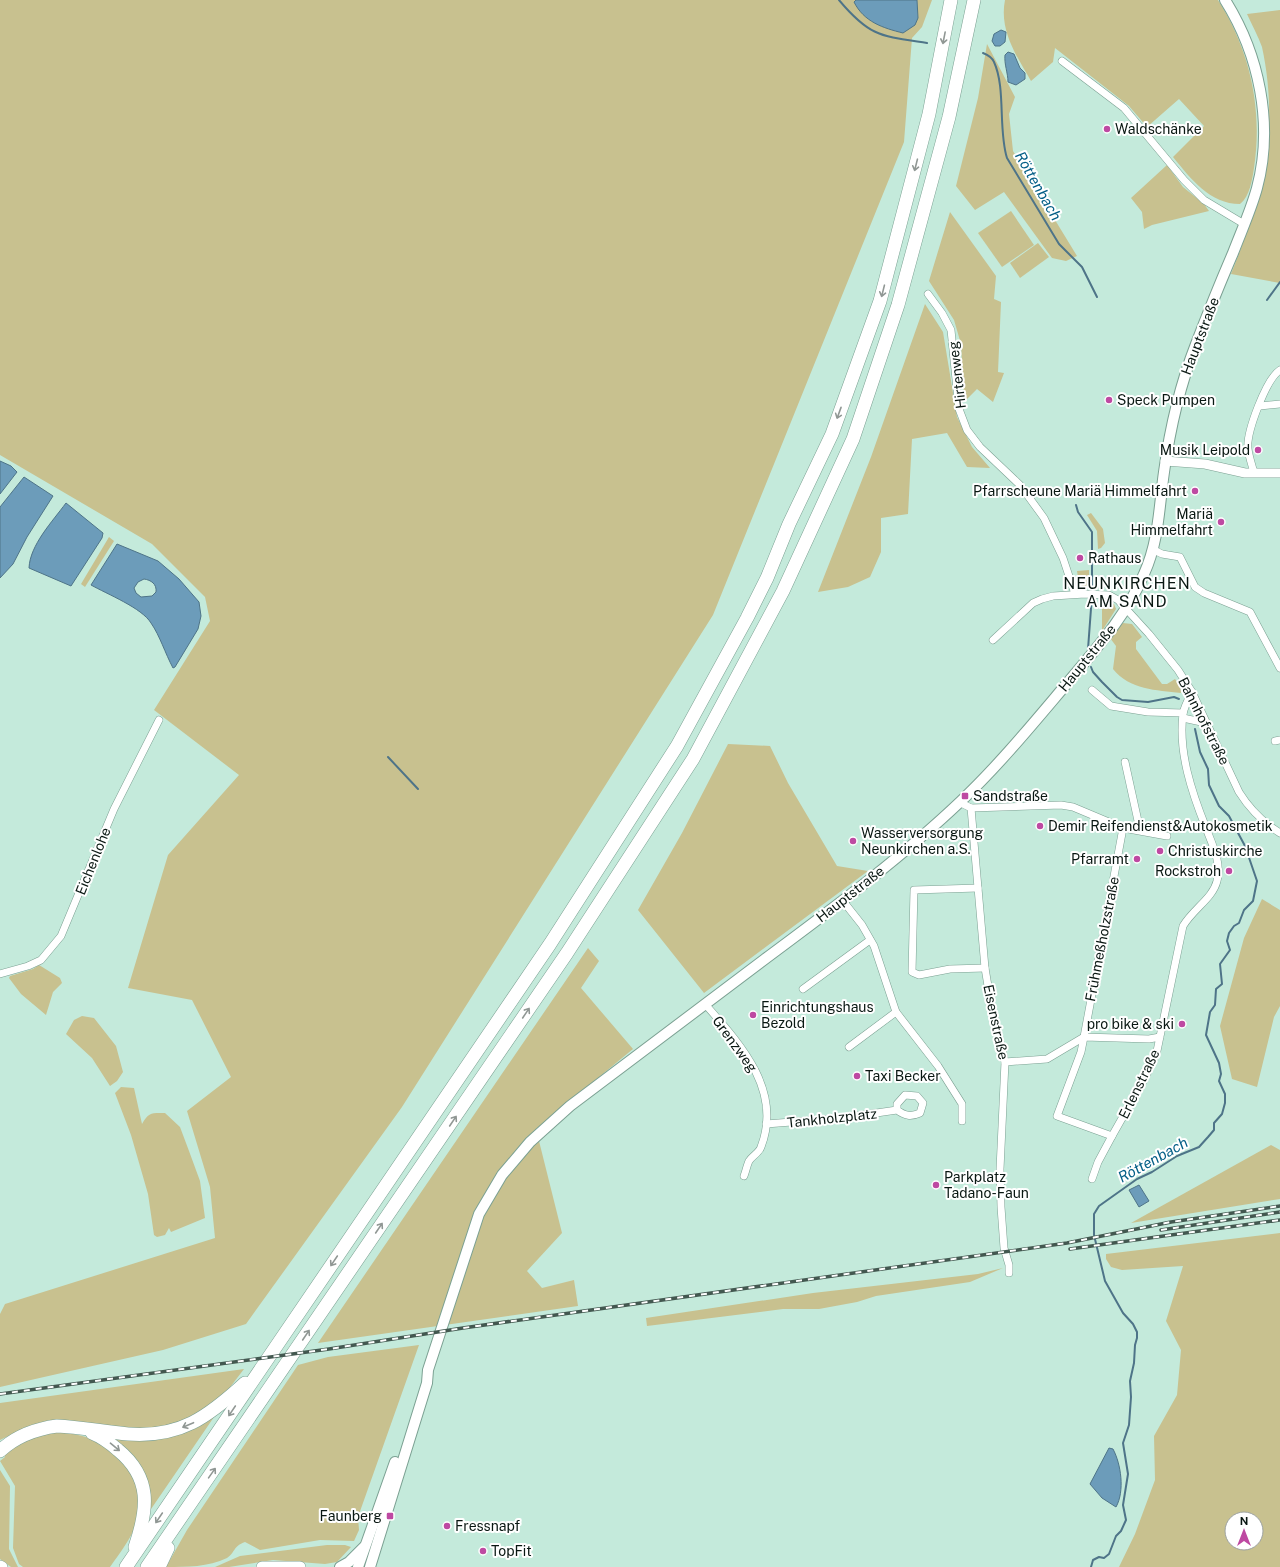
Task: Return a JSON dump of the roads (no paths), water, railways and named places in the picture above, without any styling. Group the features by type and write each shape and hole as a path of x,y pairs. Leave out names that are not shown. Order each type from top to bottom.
{"highway":[{"path":"127,1565 550,944 677,746 767,578 790,524 832,434 880,301 929,114 951,0"},
{"path":"147,1567 567,953 689,766 783,591 853,439 898,305 949,118 974,0"},
{"path":"0,1451 14,1439 46,1428 64,1426 146,1435 172,1432 188,1426 216,1409 262,1367"},
{"path":"82,1428 106,1440 124,1455 135,1467 142,1481 145,1497 142,1520 127,1565"},
{"path":"159,1567 189,1505"}],"main road":[{"name":"Hauptstraße","path":"428,1370 479,1214 502,1175 530,1142 570,1106 843,901 959,802 1034,723 1087,660 1126,608 1143,577 1154,550 1170,432 1187,366 1257,188 1262,158 1263,124 1259,86 1254,63 1242,30 1225,0"},
{"path":"358,1567 406,1432 420,1383 428,1370"},
{"path":"370,1567 377,1550 427,1383 428,1370"},
{"path":"340,1567 353,1558 368,1542"},
{"path":"377,1550 381,1567"},
{"path":"262,1567 300,1567"}],"street":[{"path":"1062,61 1124,108 1184,180 1204,200 1244,224"},
{"name":"Hirtenweg","path":"928,294 942,313 951,330 959,409 967,430 980,447 1020,486 1044,518 1063,558 1076,594"},
{"path":"1254,473 1248,448 1251,431 1266,389 1276,373 1280,370"},
{"path":"1260,406 1280,404"},
{"path":"1165,461 1205,464 1244,473 1280,473"},
{"path":"1154,550 1162,554 1180,557 1196,587 1204,593 1250,612 1280,668"},
{"path":"993,640 1033,603 1053,596 1076,594"},
{"name":"Bahnhofstraße","path":"1076,594 1105,595 1118,600 1126,608 1178,670 1192,692 1245,802 1270,827 1280,833"},
{"path":"1092,690 1111,706 1183,716 1206,723"},
{"name":"Erlenstraße","path":"1092,1179 1098,1162 1146,1076 1157,1051 1183,926 1192,912 1210,896 1217,881 1218,875 1216,854 1191,788 1183,741 1183,716 1192,692"},
{"name":"Eichenlohe","path":"0,974 28,966 41,960 61,936 114,809 159,720"},
{"path":"1125,762 1140,830"},
{"path":"959,802 971,808 1061,805 1073,807 1123,828 1167,836"},
{"name":"Eisenstraße","path":"971,808 985,968 990,1004 1006,1062 1000,1176 1004,1241 1009,1265 1009,1273"},
{"name":"Frühmeßholzstraße","path":"1084,1037 1123,828"},
{"path":"978,888 914,890 912,972 919,975 950,969 985,968"},
{"path":"843,901 862,925 870,940 896,1012 953,1089 962,1104 962,1121"},
{"path":"803,989 870,940"},
{"name":"Grenzweg","path":"705,1004 727,1030 756,1072 766,1098 766,1124 761,1149 749,1161 744,1176"},
{"path":"849,1047 896,1012"},
{"path":"1006,1062 1047,1059 1084,1037 1149,1039 1160,1037"},
{"name":"Erlenstraße","path":"1084,1037 1081,1052 1057,1116 1112,1136"},
{"name":"Tankholzplatz","path":"766,1124 842,1118 897,1110"}],"water":[{"path":"856,0 917,0 918,18 915,25 903,33 896,31 881,26 863,15 854,2"},
{"path":"1001,30 1006,32 1005,42 1000,46 995,46 992,41 994,34"},
{"path":"1008,52 1014,54 1020,68 1025,73 1025,79 1016,85 1008,82 1005,55"},
{"path":"0,461 11,466 17,472 0,494"},
{"path":"24,477 53,496 27,537 13,564 0,578 0,507"},
{"path":"66,503 103,533 102,538 71,586 29,568 30,559 37,542"},
{"path":"117,544 158,561 179,579 199,602 201,616 198,629 175,667 173,668 157,633 146,617 124,602 91,585","holes":["144,579 151,581 156,587 156,592 152,596 141,597 136,593 134,588 138,582"]},
{"path":"1139,1185 1149,1201 1139,1207 1129,1190"},
{"path":"1109,1448 1113,1449 1116,1455 1121,1478 1119,1501 1116,1507 1102,1498 1090,1484"}],"waterway":[{"name":"Röttenbach","path":"839,0 859,21 877,33 898,39 927,43"},
{"name":"Röttenbach","path":"983,53 992,59 998,72 1004,147 1007,158 1059,244 1082,267 1097,297"},
{"path":"1267,300 1280,282"},
{"name":"Röttenbach","path":"1076,505 1078,512 1092,532 1092,595 1088,649"},
{"name":"Röttenbach","path":"1091,667 1093,672 1102,682 1122,700 1148,702 1174,697 1179,699"},
{"name":"Röttenbach","path":"1091,1567 1093,1560 1099,1557 1104,1558 1109,1554 1116,1536 1121,1531 1126,1520 1123,1505 1128,1474 1123,1443 1129,1425 1131,1397 1130,1381 1137,1338 1137,1332 1133,1324 1123,1313 1105,1281 1094,1235 1094,1214 1099,1206 1137,1179 1152,1172 1177,1156 1199,1147 1214,1130 1214,1123 1222,1114 1225,1103 1225,1094 1219,1081 1221,1074 1219,1063 1206,1035 1210,1012 1215,1005 1216,989 1222,984 1220,964 1230,950 1227,941 1229,933 1234,926 1239,923 1244,910 1253,901 1257,881 1245,846 1229,816 1219,806 1209,785 1208,769 1200,752 1195,729"},
{"path":"388,757 418,789"}],"railway":[{"path":"0,1394 329,1349 463,1328 1067,1243 1171,1222 1280,1206"},
{"path":"1161,1230 1280,1212"},
{"path":"1070,1249 1280,1220"}],"place":[{"name":"Waldschänke","path":"1107,129"},
{"name":"Speck Pumpen","path":"1109,400"},
{"name":"Musik Leipold","path":"1258,450"},
{"name":"Pfarrscheune Mariä Himmelfahrt","path":"1195,491"},
{"name":"Mariä Himmelfahrt","path":"1221,522"},
{"name":"Rathaus","path":"1080,558"},
{"name":"Sandstraße","path":"965,796"},
{"name":"Demir Reifendienst&Autokosmetik","path":"1040,826"},
{"name":"Wasserversorgung Neunkirchen a.S.","path":"853,841"},
{"name":"Christuskirche","path":"1160,851"},
{"name":"Pfarramt","path":"1137,859"},
{"name":"Rockstroh","path":"1229,871"},
{"name":"Einrichtungshaus Bezold","path":"753,1015"},
{"name":"pro bike & ski","path":"1182,1024"},
{"name":"Taxi Becker","path":"857,1076"},
{"name":"Parkplatz Tadano-Faun","path":"936,1185"},
{"name":"Faunberg","path":"390,1516"},
{"name":"Fressnapf","path":"447,1526"},
{"name":"TopFit","path":"483,1551"}],"district":[{"name":"NEUNKIRCHEN AM SAND","path":"1127,592"}]}
